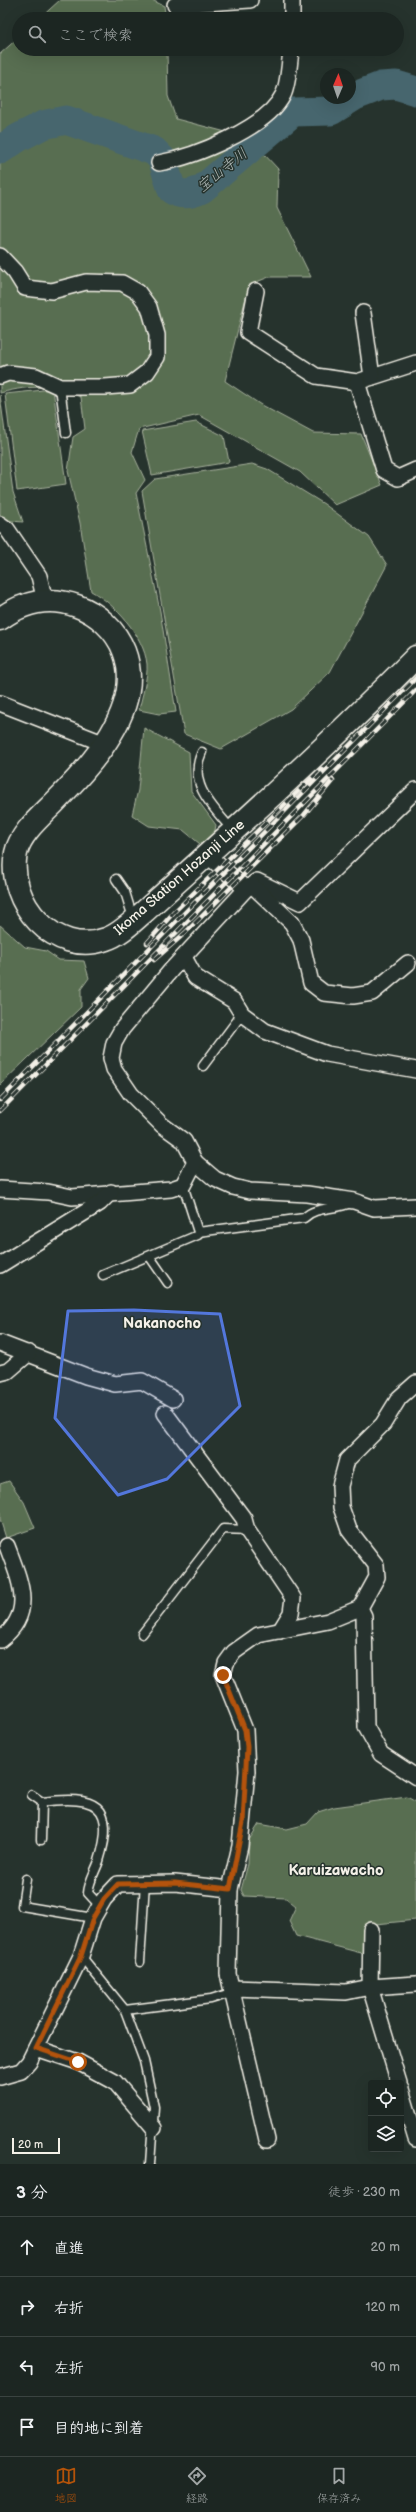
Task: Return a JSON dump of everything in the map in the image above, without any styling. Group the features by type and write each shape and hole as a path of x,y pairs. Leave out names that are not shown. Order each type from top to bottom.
{"main road":[{"name":"Ikoma Station Hozanji Line","path":"0,619 24,604 44,600 68,602 90,610 105,624 121,644 129,665 129,688 122,711 105,744 86,770 32,826 16,851 14,876 22,901 39,924 61,937 83,942 107,939 134,920 234,832 416,657"}],"street":[{"path":"176,5 250,0"},
{"path":"292,0 292,12"},
{"path":"163,162 204,151 270,113 284,94 287,56"},
{"path":"0,256 15,272 25,288 52,291 86,282 122,283 138,292 149,307 157,335 157,357 147,372 130,385 60,387 36,376 8,373 0,376"},
{"path":"256,291 248,332 316,376 357,382 416,363"},
{"path":"363,313 372,377"},
{"path":"357,382 384,470 398,478 416,470"},
{"path":"0,524 7,529 39,576 44,600"},
{"path":"0,703 105,744"},
{"path":"416,790 300,902 257,881 249,887 122,1029 114,1043 111,1058 114,1070 131,1094 162,1125 184,1141 195,1162 215,1179 233,1187 354,1201 374,1208 416,1206"},
{"path":"207,855 249,887 292,923 301,940 311,983 324,993 353,996 372,994 408,963"},
{"path":"184,958 194,977 234,1001 242,1014 265,1031 327,1054 416,1070"},
{"path":"0,1189 41,1191 72,1197 111,1192 171,1188 183,1185 195,1162"},
{"path":"0,1265 100,1204 111,1192"},
{"path":"0,1343 30,1353 86,1376 115,1384 142,1380 173,1399"},
{"path":"0,1373 8,1371 30,1353"},
{"path":"267,2140 233,1990 228,1974 230,1889 243,1822 247,1747 245,1730 223,1675 226,1663 234,1652 247,1641 258,1635 328,1621 360,1608 377,1577 376,1566 349,1530 341,1507 340,1486 348,1460 364,1440 383,1424 399,1398 416,1383"},
{"path":"165,1413 244,1519 247,1530 293,1598 291,1613 280,1631"},
{"path":"0,1640 11,1631 19,1618 23,1589 4,1543"},
{"path":"360,1608 364,1616 366,1727 381,1754 416,1777"},
{"path":"0,2077 20,2071 29,2062 81,1956 96,1912 118,1884 145,1882 204,1885 230,1889"},
{"path":"372,1930 370,1987 398,2080"},
{"path":"233,1990 346,1992 370,1987 416,1984"},
{"path":"36,2048 78,2062 115,2082 154,2128"},
{"path":"404,2099 416,2139"}],"lane":[{"path":"60,387 66,433"},
{"path":"202,752 198,762 197,780 205,797 234,832"},
{"path":"116,879 125,892 134,920"},
{"path":"203,1066 242,1014"},
{"path":"103,1275 198,1236 183,1185"},
{"path":"198,1232 304,1218 317,1209 342,1208 354,1201"},
{"path":"150,1257 168,1283"},
{"path":"142,1634 223,1529 247,1530"},
{"path":"26,1879 22,1906 96,1912 88,1893 88,1886 103,1847 106,1830 104,1818 96,1804 85,1800 42,1802 32,1795"},
{"path":"41,1840 42,1802"},
{"path":"140,1962 145,1882"},
{"path":"81,1956 125,2010 144,2061 154,2106 154,2128 151,2132 150,2164"},
{"path":"125,2010 211,1999 233,1990"}],"highlighted area":[{"path":"134,1310 220,1314 240,1406 167,1479 118,1495 55,1418 68,1311"}],"green space":[{"path":"60,0 152,0 164,6 165,12 47,12"},
{"path":"12,43 12,56 167,56 168,96 176,119 249,138 278,169 277,208 311,277 269,277 249,285 225,381 261,405 313,433 361,434 382,485 335,505 300,472 199,415 139,429 132,452 145,480 136,493 160,611 176,712 159,714 139,710 147,675 145,653 127,622 109,604 91,591 80,523 68,471 73,437 85,429 81,397 59,390 32,387 0,393 0,54"},
{"path":"53,389 66,484 17,491 5,394"},
{"path":"0,395 13,492 23,522 0,520"},
{"path":"196,422 224,436 229,462 152,475 142,431"},
{"path":"252,464 267,469 324,504 369,537 387,565 330,672 291,709 221,749 184,734 142,491 155,479"},
{"path":"144,728 189,752 191,791 216,825 214,835 200,844 183,830 149,826 132,815 138,790"},
{"path":"0,925 25,947 46,951 59,960 84,961 89,978 81,989 81,1007 0,1085"},
{"path":"9,1481 24,1502 35,1528 6,1538 0,1519 0,1484"},
{"path":"407,1797 416,1802 416,1920 366,1925 365,1954 296,1936 289,1921 296,1906 286,1898 244,1896 241,1890 248,1864 249,1840 259,1824 287,1829 307,1824 318,1812 334,1807"}],"waterway":[{"name":"宝山寺川","path":"0,150 18,138 43,125 66,120 154,151 162,159 172,190 183,194 202,189 293,112 331,111 355,96 381,86 396,85 416,91"}],"railway":[{"path":"0,1100 416,678"},
{"path":"0,1111 416,690"},
{"path":"147,943 174,912 321,769"},
{"path":"154,960 185,933 304,815 333,780"}],"district":[{"name":"Nakanocho","path":"162,1323"},
{"name":"Karuizawacho","path":"336,1870"}],"route":[{"path":"78,2062 36,2048 81,1956 93,1918 104,1899 118,1884 131,1882 204,1885 230,1889 233,1868 240,1846 243,1822 247,1771 247,1747 245,1730 231,1691 223,1675"}]}
